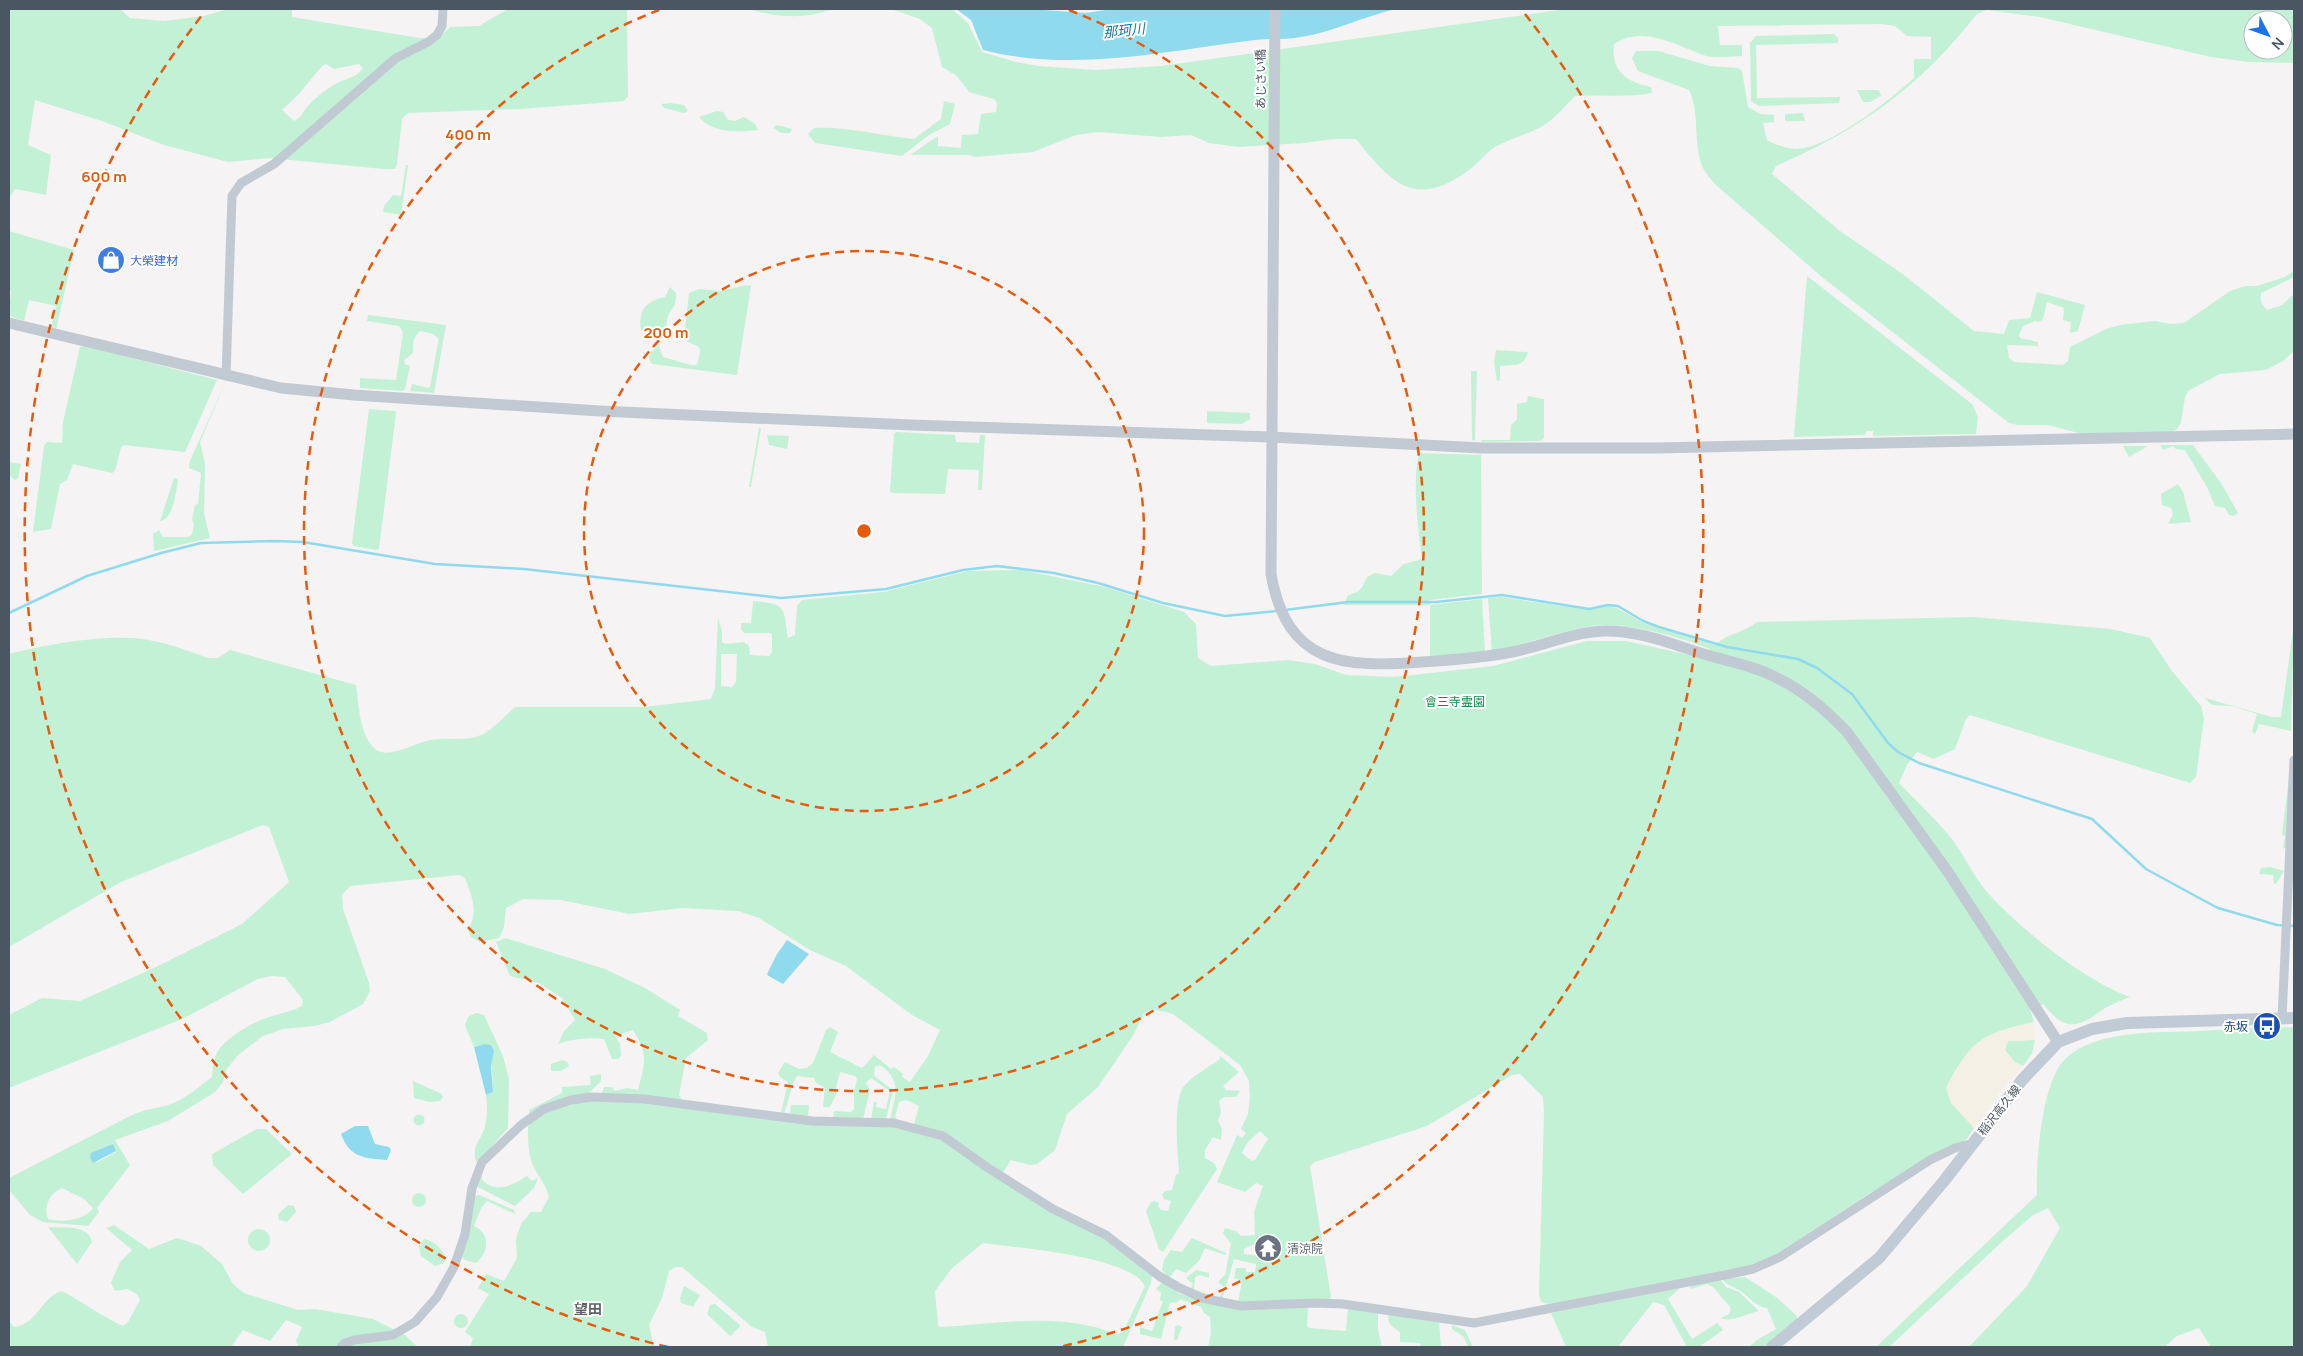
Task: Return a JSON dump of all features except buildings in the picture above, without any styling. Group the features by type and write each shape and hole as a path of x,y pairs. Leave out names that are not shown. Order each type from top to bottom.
{"main road":[{"name":"稲沢高久線","path":"1772,1347 1879,1258 1914,1218 2022,1080 2058,1042 2092,1029 2127,1023 2288,1018"}],"street":[{"path":"226,376 232,196 236,189 241,183 274,164 396,58 428,42 442,26 443,9"},
{"name":"あじさい橋","path":"1275,9 1271,574 1274,592 1288,626 1313,649 1340,661 1388,664 1490,656 1587,632 1624,632 1680,646 1778,678 1820,706 1847,732 1948,872 2058,1042"},
{"path":"9,323 281,388 600,411 911,425 1271,437 1452,447 1567,448 2294,434"},
{"path":"2288,1018 2294,760"},
{"path":"341,1347 345,1343 354,1340 393,1335 415,1322 437,1297 454,1267 465,1234 472,1188 482,1162 521,1125 544,1109 571,1100 585,1098 644,1099 812,1121 894,1123 916,1127 943,1136 988,1168 1053,1209 1106,1236 1158,1276 1202,1298 1241,1306 1317,1303 1343,1304 1466,1324 1534,1313 1649,1288 1753,1269 1780,1257 1930,1160 1955,1148 1974,1143"}],"green space":[{"path":"9,9 120,9 130,18 164,21 204,16 228,9 292,9 292,17 419,38 439,38 450,27 479,26 508,9 627,9 628,96 624,101 520,109 408,113 402,119 395,169 383,169 270,158 228,162 164,145 102,121 35,100 28,145 51,155 46,195 15,189 9,199","holes":["326,64 334,69 359,64 363,68 357,74 323,92 294,121 282,110 298,95 322,66"]},
{"path":"749,9 833,9 801,16 781,16"},
{"path":"891,9 952,9 968,23 982,52 1038,66 1095,70 1161,66 1566,9 2294,9 2294,63 2249,62 2211,57 2040,17 1987,10 1977,14 1933,64 1887,104 1836,137 1776,166 1772,174 1840,231 1904,275 1974,331 2004,334 2009,320 2030,318 2037,292 2085,305 2078,331 2070,333 2071,322 2063,320 2064,308 2047,302 2043,319 2039,322 2035,321 2023,326 2019,335 2020,338 2038,342 2038,346 2007,345 2009,358 2014,362 2063,365 2068,361 2070,347 2106,329 2120,325 2155,321 2170,324 2184,323 2230,291 2246,286 2257,286 2285,277 2294,271 2294,277 2261,293 2261,298 2262,304 2267,310 2282,305 2294,294 2294,351 2283,361 2266,370 2220,374 2188,391 2185,397 2181,423 2176,430 2168,433 2082,434 2048,425 2018,425 2009,423 1822,277 1716,185 1706,174 1699,156 1694,108 1689,90 1638,71 1632,58 1636,51 1658,51 1710,66 1738,68 1742,71 1748,107 1760,114 1774,115 1774,122 1763,123 1767,140 1781,146 1796,149 1809,147 1825,141 1858,122 1914,78 1914,59 1931,59 1931,37 1907,36 1895,26 1882,24 1718,26 1720,45 1742,45 1742,56 1722,57 1703,55 1670,42 1648,36 1625,39 1614,44 1615,61 1618,68 1622,74 1634,82 1651,87 1652,93 1575,96 1546,124 1495,147 1473,167 1450,182 1433,188 1419,189 1405,186 1393,179 1356,139 1333,139 1238,147 1209,143 1191,135 1161,137 1098,132 1076,135 1033,152 974,157 970,155 910,155 938,136 938,146 961,148 962,135 978,134 981,114 996,112 997,103 994,99 969,92 957,76 942,67 932,28 920,19"},
{"path":"1834,34 1838,38 1838,43 1756,45 1757,98 1840,97 1839,103 1759,106 1751,101 1750,43 1756,36"},
{"path":"1857,90 1879,90 1881,96 1870,102 1863,102"},
{"path":"944,101 955,104 950,124 929,135 902,156 815,143 808,134 814,128 826,128 914,139 941,119"},
{"path":"661,104 684,105 688,111 684,113 664,108"},
{"path":"717,111 723,112 728,120 735,121 744,117 755,124 758,130 727,131 705,123 699,117"},
{"path":"1803,113 1805,121 1785,121 1785,114"},
{"path":"777,125 792,129 790,133 781,133 773,128"},
{"path":"406,165 408,165 401,215 383,212 384,206 393,195 401,196"},
{"path":"9,231 74,250 56,330 51,328 56,306 29,300 24,321 9,316 11,291 9,290"},
{"path":"1807,276 1972,404 1978,417 1976,434 1873,436 1873,431 1866,431 1865,435 1794,437"},
{"path":"747,285 751,286 737,375 652,364 649,359 651,352 659,346 663,357 697,365 700,348 684,338 689,293 699,289 720,291"},
{"path":"670,287 676,293 676,298 675,305 668,316 665,331 659,338 650,337 641,330 642,312 648,304 665,297"},
{"path":"368,315 446,325 434,393 410,391 412,384 430,387 439,339 433,334 420,331 415,339 413,353 404,360 405,364 410,366 405,389 402,391 360,388 360,378 396,380 403,332 399,326 367,321"},
{"path":"85,346 217,380 185,452 124,445 121,447 115,471 112,473 73,464 67,480 60,484 51,529 33,532 44,446 47,442 62,443 63,422 80,347"},
{"path":"1496,350 1528,352 1521,363 1500,366 1500,380 1497,381 1494,362"},
{"path":"1471,371 1477,371 1475,441 1472,440"},
{"path":"226,381 200,442 205,464 204,514 210,538 154,551 153,534 159,530 163,537 188,537 192,534 194,525 192,520 195,505 198,504 201,474 189,468 190,461"},
{"path":"1528,396 1544,399 1544,438 1540,441 1482,442 1481,440 1510,440 1511,425 1517,419 1517,404 1527,402"},
{"path":"369,409 395,411 396,413 379,549 376,550 354,546 352,543"},
{"path":"1207,411 1250,413 1250,419 1242,424 1207,423"},
{"path":"759,428 761,428 751,487 749,487"},
{"path":"896,432 955,435 956,442 979,443 980,435 985,435 982,490 978,490 979,470 948,469 945,494 892,493 890,491 894,434"},
{"path":"767,435 789,436 787,449 769,445"},
{"path":"2160,445 2193,445 2221,483 2238,513 2234,516 2229,515 2225,508 2215,506 2207,487 2185,450 2176,449 2173,446 2163,450"},
{"path":"2123,446 2148,446 2129,457"},
{"path":"1419,453 1481,455 1482,594 1429,600 1430,605 1344,605 1348,595 1360,589 1367,577 1375,573 1391,576 1404,564 1422,559 1417,520 1416,492"},
{"path":"9,462 21,464 18,478 15,480 9,475"},
{"path":"174,478 178,479 174,504 168,516 160,521"},
{"path":"2178,484 2183,492 2191,522 2168,524 2173,514 2171,508 2162,505 2161,494"},
{"name":"會三寺霊園","path":"1022,570 1105,587 1184,612 1196,624 1198,658 1211,666 1288,660 1315,664 1346,675 1395,677 1493,666 1587,641 1626,641 1699,657 1710,649 1651,631 1604,625 1566,631 1492,652 1488,598 1501,597 1589,610 1608,606 1617,608 1643,623 1715,645 1757,622 1974,617 2111,629 2150,638 2172,671 2201,706 2204,718 2196,777 2190,783 1970,715 1966,719 1955,749 1934,759 1917,752 1907,765 1899,783 1951,838 1987,892 2017,922 2053,952 2092,979 2130,997 2109,1006 2089,1019 2075,1024 2062,1022 2043,1004 2030,1010 2034,1022 2003,1031 1980,1042 1963,1060 1946,1088 1974,1128 1966,1140 1870,1193 1764,1262 1716,1274 1549,1304 1541,1302 1539,1295 1543,1097 1520,1074 1512,1075 1427,1126 1315,1162 1310,1166 1331,1297 1328,1301 1238,1302 1242,1281 1234,1278 1236,1268 1246,1268 1246,1272 1255,1272 1256,1264 1234,1259 1222,1300 1219,1299 1224,1287 1218,1282 1225,1275 1231,1244 1223,1233 1225,1228 1236,1231 1241,1236 1255,1235 1254,1212 1263,1186 1256,1183 1245,1192 1217,1182 1237,1135 1242,1138 1246,1133 1241,1129 1248,1114 1249,1081 1240,1065 1173,1014 1153,1009 1144,1013 1134,1034 1098,1087 1067,1114 1055,1150 1037,1164 1030,1165 1011,1160 999,1179 1103,1238 1152,1276 1151,1283 1123,1347 768,1347 765,1332 752,1327 682,1267 675,1267 669,1271 662,1298 649,1325 654,1347 470,1347 473,1338 465,1332 489,1294 478,1288 486,1274 504,1281 517,1258 516,1239 521,1224 531,1212 541,1212 549,1197 531,1161 528,1127 537,1117 561,1105 589,1100 629,1097 602,1093 604,1087 612,1087 615,1091 627,1088 638,1090 644,1066 642,1046 633,1030 615,1036 620,1044 621,1056 618,1059 612,1059 604,1039 581,1039 558,1044 564,1031 575,1020 562,998 539,983 510,976 496,942 506,938 605,969 645,988 680,1010 678,1016 707,1033 708,1040 686,1058 679,1095 687,1107 913,1128 919,1106 906,1100 899,1102 895,1117 899,1121 890,1120 896,1090 895,1083 887,1071 880,1065 875,1067 874,1076 893,1090 886,1119 871,1119 874,1102 877,1102 876,1107 886,1109 890,1091 871,1078 866,1083 870,1090 863,1119 833,1118 834,1111 851,1112 854,1109 854,1092 857,1079 855,1076 840,1072 836,1088 837,1092 830,1107 823,1107 825,1088 816,1083 814,1078 797,1076 784,1114 781,1113 788,1082 780,1077 778,1073 785,1062 799,1069 807,1068 813,1063 826,1030 830,1027 838,1032 830,1052 862,1068 874,1055 891,1069 894,1067 903,1074 902,1077 910,1082 928,1056 940,1030 912,1015 846,966 810,950 759,918 738,911 683,908 629,914 561,900 523,899 506,908 504,927 499,938 480,942 471,937 468,930 474,910 465,878 459,875 350,886 342,895 343,909 369,983 370,991 363,1004 330,1022 314,1026 283,1029 263,1036 238,1055 226,1070 223,1082 215,1092 168,1121 115,1140 130,1165 97,1208 99,1212 88,1226 43,1222 30,1215 9,1190 9,1178 130,1116 145,1110 174,1103 185,1097 212,1077 216,1054 228,1040 256,1022 302,1006 303,1000 285,977 271,976 258,979 182,1019 9,1088 9,1015 42,998 80,1001 154,968 242,924 289,882 269,827 263,825 121,882 9,947 9,654 60,643 116,638 149,640 208,658 218,658 230,650 356,685 360,718 365,734 373,747 385,753 401,750 425,741 466,739 480,735 491,729 515,707 644,707 711,699 715,688 718,618 722,631 722,642 725,644 744,642 749,646 750,655 769,656 772,652 772,635 770,633 744,633 741,629 741,623 751,623 753,601 773,604 782,609 788,638 795,635 797,606 802,600 883,592 968,571","holes":["721,654 737,654 736,682 732,687 721,686","1260,1131 1268,1139 1255,1160 1252,1161 1242,1153 1247,1143","112,1144 116,1152 96,1163","62,1188 84,1199 93,1208 85,1215 73,1220 60,1221 48,1219 47,1205 51,1197","1262,1240 1277,1240 1278,1251 1262,1256 1244,1254 1244,1249","983,1243 1071,1255 1096,1261 1118,1267 1135,1276 1145,1286 1124,1330 1118,1335 1075,1323 1053,1321 940,1327 938,1325 935,1291 952,1268"]},
{"path":"1482,599 1485,653 1430,656 1430,605"},
{"path":"2294,624 2291,731 2259,724 2255,734 2252,731 2257,714 2232,706 2212,705 2194,688 2205,698 2272,717 2281,717"},
{"path":"2290,769 2287,849 2283,848 2285,836 2282,835"},
{"path":"2270,867 2284,871 2276,884 2274,883 2273,875 2259,874 2261,868"},
{"path":"476,1013 484,1015 503,1056 509,1079 508,1128 477,1163 475,1148 486,1122 486,1095 493,1092 491,1045 485,1044 474,1047 465,1025 468,1017"},
{"path":"2294,1027 2294,1347 2211,1347 2199,1328 2177,1336 2164,1347 1969,1347 2027,1286 2060,1228 2048,1208 2033,1215 2004,1240 1889,1347 1876,1347 2037,1195 2039,1144 2045,1104 2050,1086 2057,1070 2065,1059 2078,1049 2110,1037 2129,1034"},
{"path":"2035,1040 2032,1053 2023,1066 2015,1062 2004,1050 2008,1041"},
{"path":"1219,1055 1239,1072 1223,1086 1226,1090 1240,1091 1236,1097 1224,1097 1219,1101 1221,1112 1218,1121 1222,1129 1221,1140 1213,1137 1205,1150 1205,1158 1214,1163 1217,1169 1163,1252 1159,1249 1146,1211 1151,1202 1155,1201 1159,1203 1158,1206 1161,1210 1168,1211 1171,1201 1164,1199 1162,1195 1165,1191 1172,1190 1176,1175 1179,1173 1177,1114 1181,1092 1185,1085 1193,1078 1220,1059"},
{"path":"562,1060 567,1062 569,1066 561,1071 551,1071 551,1064"},
{"path":"601,1074 601,1081 588,1094 529,1114 529,1110 562,1093 562,1087 591,1085 590,1076"},
{"path":"413,1081 442,1094 443,1097 440,1101 429,1102 414,1098"},
{"path":"791,1105 809,1105 808,1117 790,1114"},
{"path":"419,1114 425,1120 419,1126 413,1120"},
{"path":"257,1129 266,1129 292,1154 243,1194 213,1165 212,1154"},
{"path":"482,1175 482,1180 493,1187 504,1187 527,1176 532,1181 538,1178 534,1188 515,1206 476,1186 479,1176"},
{"path":"416,1193 422,1193 426,1200 422,1207 416,1207 412,1203 412,1197"},
{"path":"479,1195 514,1210 515,1214 487,1201 481,1208 474,1226 486,1238 486,1249 476,1263 465,1260 462,1257 475,1196"},
{"path":"288,1205 294,1206 296,1212 287,1222 279,1220 278,1214"},
{"path":"114,1225 149,1249 177,1238 201,1246 222,1264 233,1284 244,1293 298,1310 315,1309 373,1319 405,1335 418,1347 299,1347 296,1341 302,1327 286,1320 270,1341 243,1330 231,1347 9,1347 9,1321 14,1327 22,1325 34,1316 49,1298 62,1291 123,1326 128,1322 140,1300 137,1294 127,1289 115,1291 111,1283 120,1262 132,1250 106,1228"},
{"path":"48,1227 75,1228 86,1232 90,1236 92,1242 77,1264"},
{"path":"259,1229 267,1232 270,1240 267,1248 259,1251 251,1248 248,1240 251,1232"},
{"path":"1192,1238 1226,1253 1225,1255 1205,1248 1199,1261 1186,1273 1176,1269 1169,1278 1162,1270 1164,1260 1171,1250 1182,1252"},
{"path":"424,1239 435,1243 440,1248 446,1258 444,1263 435,1266 421,1256 419,1246"},
{"path":"1196,1270 1209,1273 1209,1278 1200,1275 1195,1277 1194,1289 1210,1295 1209,1298 1190,1290 1193,1284 1186,1278"},
{"path":"1745,1277 1776,1297 1797,1316 1797,1320 1764,1347 1749,1347 1776,1329 1767,1308 1756,1303 1743,1292 1728,1285 1722,1279"},
{"path":"1719,1278 1726,1287 1739,1292 1759,1311 1734,1319 1721,1318 1729,1314 1731,1308 1713,1287 1707,1284 1691,1289 1689,1283"},
{"path":"1162,1282 1181,1294 1203,1302 1233,1307 1308,1308 1307,1326 1309,1328 1346,1331 1348,1309 1378,1312 1378,1330 1382,1347 1208,1347 1211,1333 1210,1317 1204,1313 1201,1307 1180,1299 1178,1302 1170,1303 1161,1339 1140,1334 1140,1327 1152,1331 1163,1301 1160,1300 1161,1292 1156,1289"},
{"path":"684,1286 700,1295 693,1307 681,1303 680,1298"},
{"path":"1680,1288 1668,1299 1692,1339 1717,1323 1723,1330 1699,1347 1687,1347 1664,1305 1653,1302 1618,1347 1566,1347 1551,1313"},
{"path":"715,1304 740,1325 730,1336 707,1314 710,1305"},
{"path":"1389,1313 1439,1322 1441,1347 1421,1347 1420,1343 1400,1342 1400,1332 1389,1322"},
{"path":"458,1314 464,1314 468,1321 464,1328 458,1328 454,1324 454,1318"},
{"path":"1178,1325 1182,1327 1177,1340 1174,1340 1175,1327"},
{"path":"1452,1325 1465,1330 1473,1347 1468,1347 1464,1337 1452,1329"}],"sand":[{"path":"2034,1022 2035,1040 2008,1041 2005,1050 2015,1062 2023,1066 2006,1084 1974,1128 1951,1103 1946,1088 1955,1072 1971,1049 1980,1041 2002,1030"}],"water":[{"name":"那珂川","path":"956,9 1030,9 1086,13 1112,9 1396,9 1325,32 1301,37 1255,40 1119,58 1051,60 1017,57 983,50 971,20"},
{"path":"787,940 809,954 783,984 767,975 777,954"},
{"path":"485,1044 491,1045 494,1051 491,1066 493,1092 486,1095 474,1047"},
{"path":"355,1126 368,1126 375,1144 389,1147 391,1150 387,1160 365,1157 353,1152 349,1148 341,1134"},
{"path":"113,1144 116,1151 93,1163 90,1157 91,1153"}],"waterway":[{"path":"9,613 87,576 161,553 201,543 275,541 303,542 435,564 524,569 781,598 886,589 963,570 997,566 1054,573 1098,583 1163,603 1225,616 1277,611"},
{"path":"1285,610 1348,602 1436,602 1502,595 1589,609 1608,605 1618,606 1643,621 1659,627 1727,647 1798,659 1817,668 1852,694 1888,743 1898,752 1919,763 2092,819 2146,869 2201,899 2218,908 2277,925 2294,926"}],"place":[{"name":"大榮建材","path":"111,260"},
{"name":"赤坂","path":"2267,1026"},
{"name":"清涼院","path":"1268,1248"}],"district":[{"name":"望田","path":"588,1308"}]}
